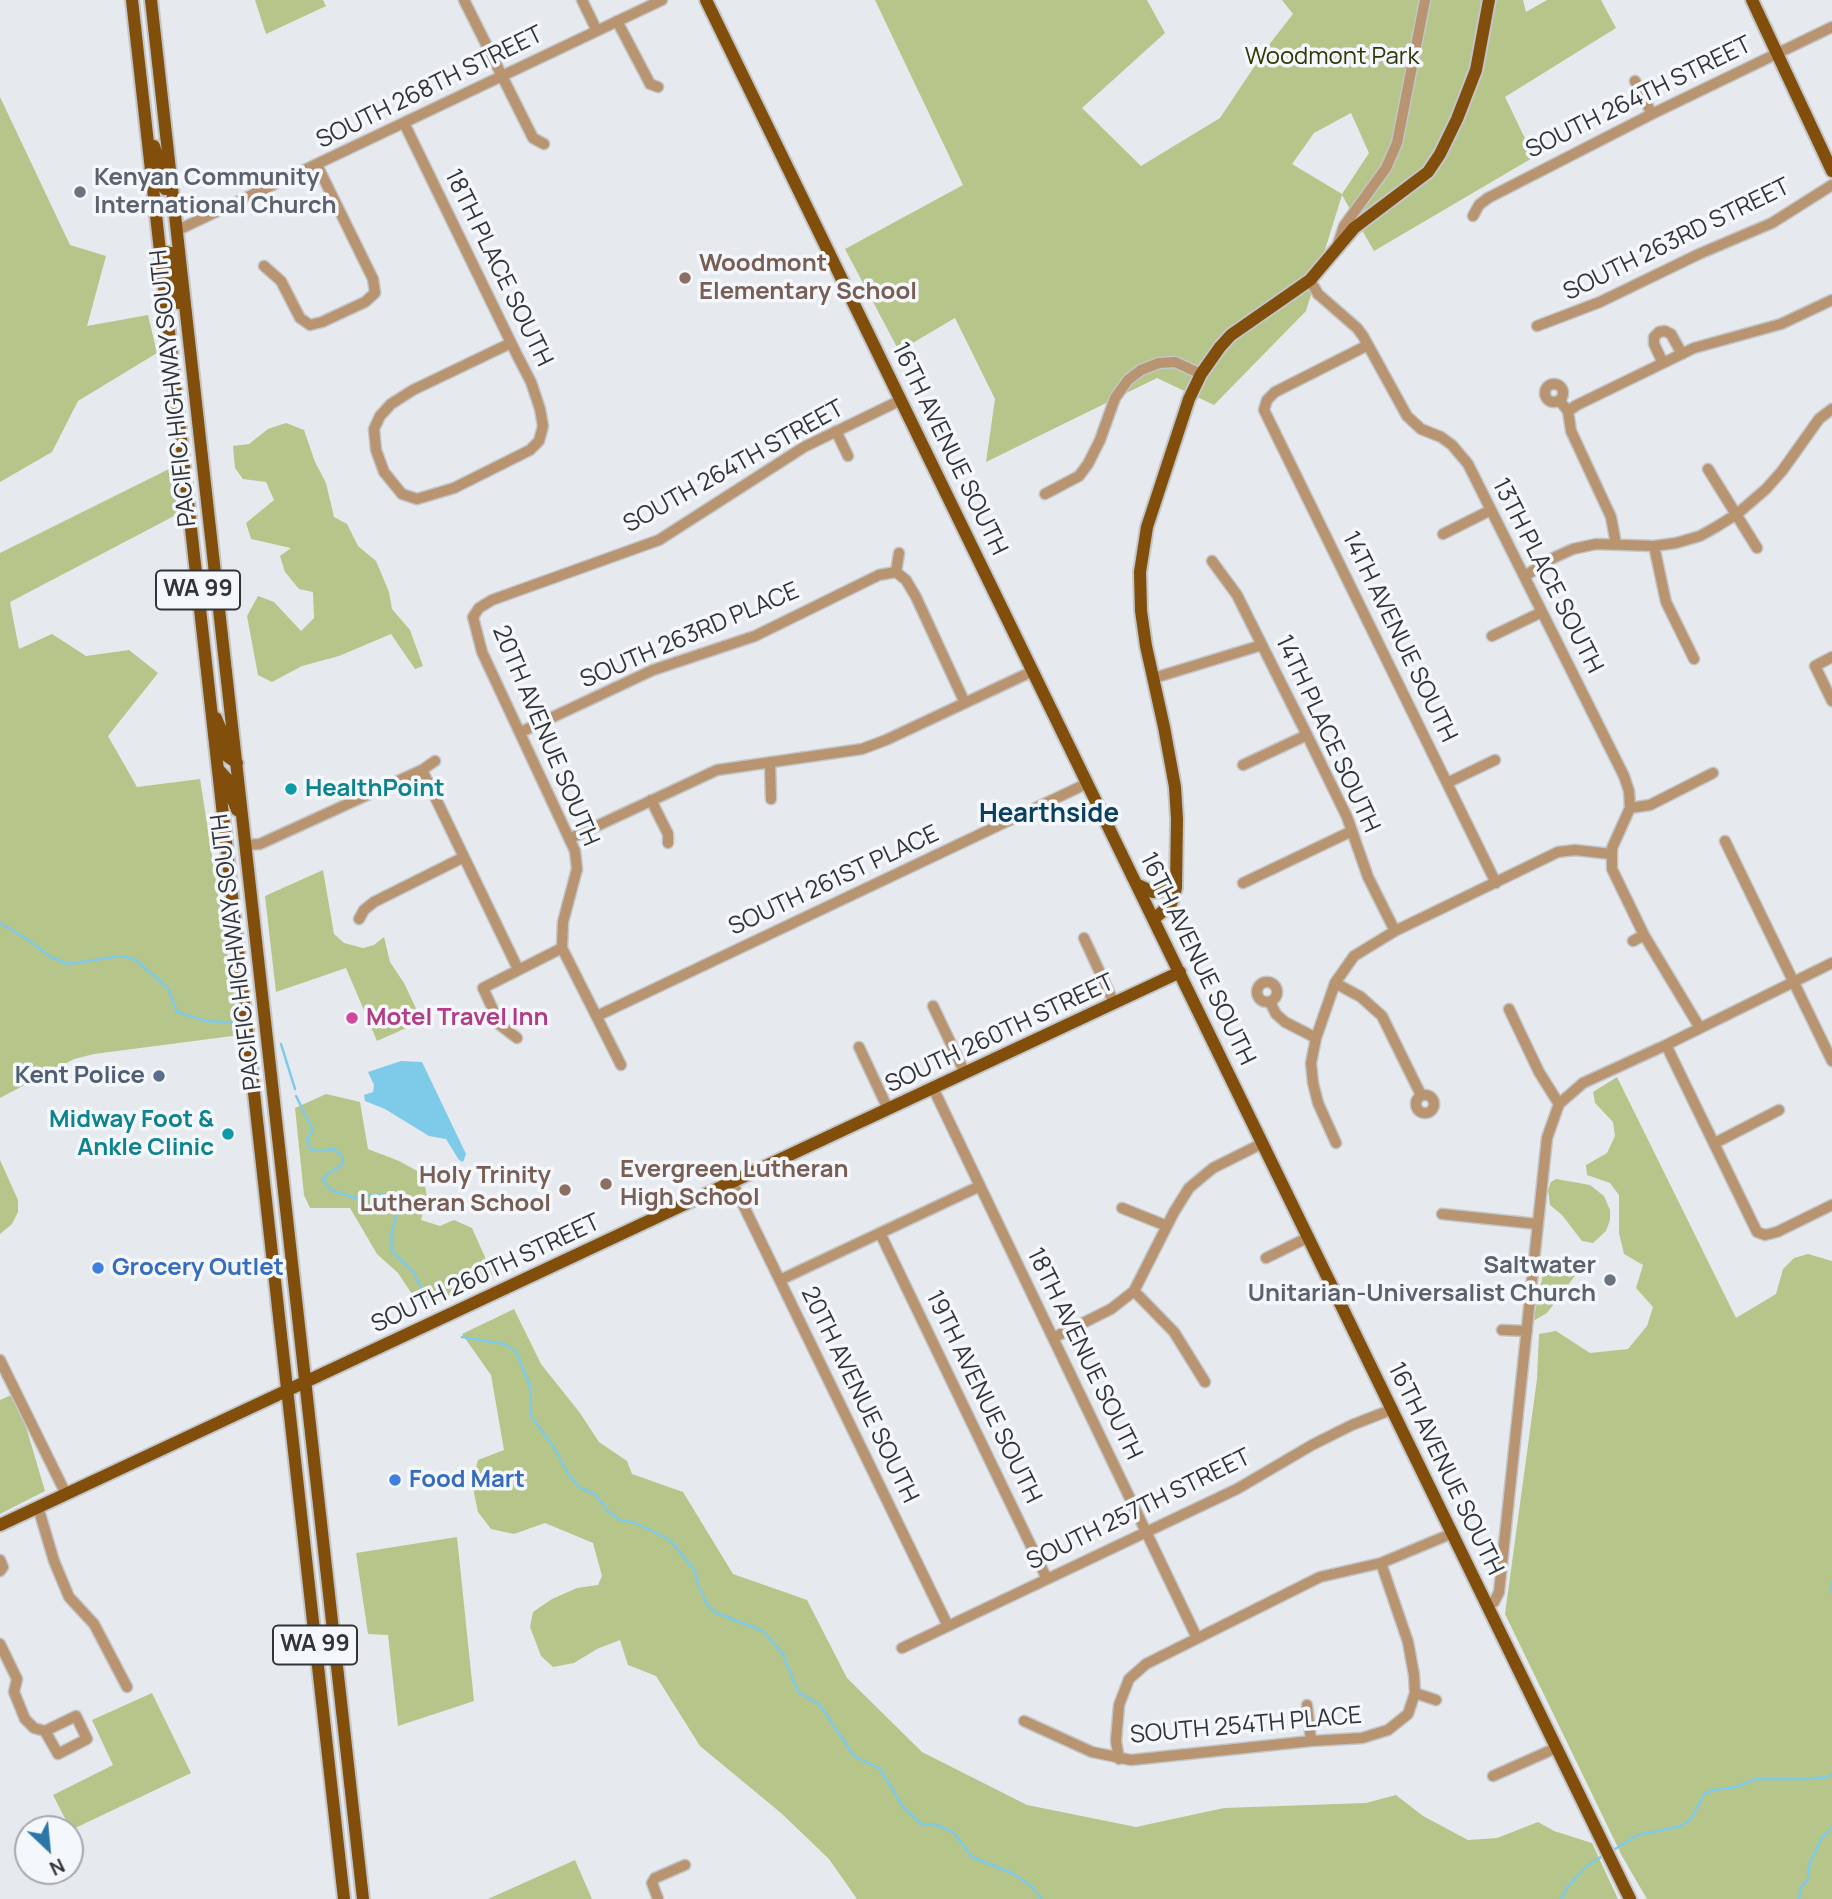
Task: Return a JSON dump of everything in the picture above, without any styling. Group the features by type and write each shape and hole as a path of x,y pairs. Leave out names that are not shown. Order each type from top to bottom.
{"main road":[{"name":"PACIFIC HIGHWAY SOUTH","path":"132,0 344,1899"},
{"name":"PACIFIC HIGHWAY SOUTH","path":"151,0 363,1899"},
{"name":"16TH AVENUE SOUTH","path":"706,0 1630,1899"},
{"path":"1154,919 1171,904 1176,888 1178,850 1175,787 1146,646 1139,582 1147,527 1189,399 1201,374 1231,335 1310,280 1338,244 1362,221 1421,179 1440,154 1476,70 1489,0"},
{"path":"1752,0 1832,171"},
{"path":"145,115 163,174 171,227 178,230"},
{"path":"160,251 170,254 177,301 189,341"},
{"path":"211,705 224,737 226,756 237,763"},
{"path":"218,769 229,781 230,792 244,827"},
{"path":"1138,885 1153,892 1176,888"},
{"name":"SOUTH 260TH STREET","path":"0,1525 1180,972"}],"street":[{"path":"464,0 533,138 544,144"},
{"path":"582,0 597,31"},
{"name":"SOUTH 268TH STREET","path":"178,230 662,0"},
{"path":"1338,244 1344,226 1386,169 1397,143 1424,0"},
{"path":"617,21 650,84 658,87"},
{"name":"SOUTH 264TH STREET","path":"1473,216 1479,205 1488,198 1652,114 1832,27"},
{"path":"1635,81 1652,114"},
{"name":"18TH PLACE SOUTH","path":"404,123 511,343 538,400 542,416 542,434 533,447 443,493 410,499 395,488 382,466 374,444 375,425 385,409 398,399 511,343"},
{"path":"264,266 281,282 300,318 310,325 322,323 365,302 375,293 373,279 317,165"},
{"name":"SOUTH 263RD STREET","path":"1537,326 1600,302 1699,254 1772,223 1832,186"},
{"name":"13TH PLACE SOUTH","path":"1310,280 1318,293 1357,328 1406,416 1421,429 1441,437 1468,464 1619,766 1628,787 1630,808"},
{"path":"1569,411 1710,342 1781,324 1832,300"},
{"path":"1663,363 1654,344 1654,337 1659,332 1671,334 1682,354"},
{"name":"14TH AVENUE SOUTH","path":"1368,345 1280,389 1266,400 1264,410 1496,883"},
{"path":"1045,494 1079,476 1100,440 1115,398 1128,380 1141,370 1159,363 1175,362 1201,374"},
{"name":"SOUTH 264TH STREET","path":"473,617 479,607 492,600 659,540 804,447 901,400"},
{"path":"1559,400 1569,411 1571,431 1611,517 1616,544"},
{"path":"1525,576 1573,549 1596,544 1654,546 1700,536 1737,514 1766,489 1819,419 1832,409"},
{"path":"836,431 848,456"},
{"path":"1708,469 1757,548"},
{"path":"1443,534 1491,510"},
{"path":"1654,546 1667,602 1694,659"},
{"path":"899,553 896,572 906,580 916,597 965,703"},
{"name":"14TH PLACE SOUTH","path":"1212,561 1230,583 1307,735 1352,831 1368,877 1395,931"},
{"name":"SOUTH 263RD PLACE","path":"521,732 653,670 755,636 879,575 896,572"},
{"path":"1492,636 1542,612"},
{"name":"20TH AVENUE SOUTH","path":"473,617 482,652 571,838 578,866 562,928 562,948"},
{"path":"1154,678 1262,645"},
{"path":"1832,657 1815,666 1832,701"},
{"path":"571,838 717,770 862,749 1033,671"},
{"path":"1243,765 1307,735"},
{"path":"1447,783 1495,760"},
{"path":"246,845 260,844 422,770 435,761"},
{"path":"770,762 771,799"},
{"path":"422,770 518,970"},
{"path":"1700,1028 1644,935 1614,875 1611,854 1630,808 1650,805 1713,773"},
{"name":"SOUTH 261ST PLACE","path":"597,1016 1088,783"},
{"path":"651,800 668,834 668,843"},
{"path":"1243,883 1352,831"},
{"path":"1725,841 1832,1061"},
{"path":"1336,1143 1320,1110 1311,1063 1316,1038 1335,984 1354,956 1395,931 1558,852 1594,850 1611,854"},
{"path":"359,919 364,910 374,902 464,857"},
{"path":"1633,941 1644,935"},
{"path":"1084,938 1114,1003"},
{"path":"517,1038 500,1025 483,988 562,948 621,1065"},
{"path":"1486,1605 1494,1602 1499,1592 1547,1138 1559,1104 1583,1083 1832,963"},
{"path":"1335,984 1361,997 1382,1016 1421,1095"},
{"path":"1270,1002 1285,1023 1316,1038"},
{"path":"933,1006 965,1073"},
{"path":"1509,1009 1538,1072 1559,1104"},
{"path":"1666,1045 1755,1229 1763,1235 1777,1232 1832,1205"},
{"path":"859,1047 888,1109"},
{"name":"18TH AVENUE SOUTH","path":"933,1088 1197,1638"},
{"path":"1715,1143 1779,1110"},
{"path":"1053,1338 1111,1308 1135,1291 1184,1195 1197,1180 1213,1168 1263,1143"},
{"name":"20TH AVENUE SOUTH","path":"732,1182 948,1626"},
{"path":"780,1280 980,1186"},
{"path":"1122,1209 1167,1226"},
{"path":"1442,1214 1537,1224"},
{"name":"19TH AVENUE SOUTH","path":"880,1233 1047,1579"},
{"path":"1266,1258 1309,1237"},
{"path":"1135,1291 1174,1332 1206,1382"},
{"path":"1502,1329 1527,1331"},
{"path":"0,1360 66,1494"},
{"name":"SOUTH 257TH STREET","path":"902,1648 1237,1489 1312,1445 1393,1409"},
{"path":"38,1507 54,1561 69,1597 94,1624 127,1687"},
{"path":"1119,1759 1116,1741 1117,1715 1122,1695 1129,1679 1146,1664 1320,1577 1381,1563 1453,1533"},
{"path":"0,1560 3,1567 0,1570"},
{"path":"1381,1563 1408,1642 1415,1693 1436,1700"},
{"path":"0,1644 17,1679 14,1692 25,1719 34,1728 45,1731"},
{"name":"SOUTH 254TH PLACE","path":"1024,1721 1092,1752 1119,1759 1160,1759 1311,1741 1362,1738 1388,1730 1408,1714 1415,1693"},
{"path":"1307,1705 1311,1741"},
{"path":"1493,1776 1556,1748"},
{"path":"658,1899 652,1883 655,1878 685,1866"}],"green space":[{"path":"255,0 323,0 326,6 266,34"},
{"name":"Woodmont Park","path":"875,0 1147,0 1165,33 1082,108 1141,166 1220,118 1293,14 1282,0 1523,0 1526,12 1547,0 1601,0 1616,28 1505,97 1534,157 1374,251 1342,195 1306,311 1214,405 1157,378 986,462 995,399 955,318 899,351 845,249 963,185","holes":["1351,113 1369,153 1342,194 1292,164 1314,133"]},
{"path":"0,97 70,245 106,256 87,326 148,315 157,353 78,401 52,452 0,482"},
{"path":"286,423 304,430 315,462 326,483 334,517 347,524 358,546 376,561 389,592 392,609 410,630 423,666 415,669 391,634 339,656 302,666 272,682 258,675 247,616 258,596 274,602 301,631 314,618 313,592 299,589 285,572 280,556 291,548 251,539 246,523 274,500 266,482 243,479 235,468 233,446 249,444 268,429"},
{"path":"171,468 178,514 10,602 19,649 52,634 86,656 129,650 158,673 108,736 137,787 200,779 240,1035 74,1059 0,1098 0,553"},
{"path":"323,870 334,934 344,943 363,948 374,945 384,937 390,962 404,983 422,1021 377,1041 346,968 276,992 265,896"},
{"path":"1617,1077 1736,1318 1776,1294 1783,1269 1794,1258 1808,1254 1832,1261 1832,1899 1647,1899 1622,1856 1505,1614 1537,1379 1539,1334 1556,1331 1590,1353 1628,1349 1647,1326 1653,1307 1636,1288 1643,1265 1624,1254 1619,1233 1619,1195 1610,1183 1587,1175 1586,1165 1607,1153 1615,1136 1613,1122 1595,1103 1593,1092"},
{"path":"326,1094 360,1102 368,1149 423,1174 427,1197 421,1220 440,1226 454,1220 472,1228 493,1275 448,1296 423,1303 412,1294 398,1273 377,1254 350,1208 310,1208 304,1195 295,1108"},
{"path":"0,1160 18,1200 18,1212 12,1224 0,1234"},
{"path":"1556,1179 1590,1185 1604,1196 1610,1210 1610,1220 1606,1231 1593,1243 1582,1241 1562,1215 1550,1205 1548,1190 1551,1182"},
{"path":"1569,1255 1565,1264 1577,1273 1547,1313 1533,1321 1546,1260"},
{"path":"514,1309 541,1364 599,1442 627,1461 632,1474 683,1492 733,1574 807,1600 847,1678 922,1752 1027,1805 1136,1827 1224,1808 1366,1803 1396,1795 1423,1816 1468,1840 1497,1838 1538,1822 1554,1831 1592,1843 1618,1899 857,1899 829,1859 781,1813 700,1746 656,1676 628,1665 620,1640 597,1649 574,1663 553,1667 541,1656 530,1627 533,1612 552,1599 577,1588 598,1585 602,1576 593,1543 545,1523 514,1534 491,1529 478,1512 472,1483 478,1460 504,1450 491,1375 462,1334"},
{"path":"16,1393 45,1491 0,1514 0,1400"},
{"path":"457,1537 474,1701 398,1726 388,1635 368,1634 356,1553"},
{"path":"152,1693 191,1773 84,1824 84,1815 63,1815 53,1795 113,1765 92,1720"},
{"path":"575,1860 592,1899 488,1899"}],"water":[{"path":"401,1061 422,1062 466,1154 463,1162 446,1139 429,1136 385,1109 365,1101 364,1095 373,1092 374,1085 368,1072"}],"waterway":[{"path":"0,923 49,956 68,964 121,956 136,960 168,988 177,1012 206,1021 236,1023"},
{"path":"281,1044 295,1089"},
{"path":"296,1096 313,1130 307,1139 310,1149 334,1149 342,1156 341,1166 327,1174 323,1180 331,1190 355,1198 383,1194 396,1198 399,1202 391,1237 392,1252 413,1271 425,1296 437,1303"},
{"path":"462,1337 504,1344 516,1351 530,1386 531,1416 555,1449 568,1474 580,1488 595,1494 608,1511 620,1520 636,1523 670,1540 695,1571 699,1588 714,1612 763,1631 783,1654 798,1692 820,1705 854,1756 880,1769 903,1807 923,1825 934,1824 953,1832 972,1857 1012,1873 1030,1885 1042,1899"},
{"path":"1832,1581 1832,1592"},
{"path":"1610,1852 1638,1835 1681,1826 1691,1819 1704,1794 1713,1790 1736,1787 1756,1779 1805,1779 1832,1774"},
{"path":"1799,1899 1801,1888 1808,1879 1810,1862 1822,1838 1832,1827"},
{"path":"1561,1899 1568,1886 1588,1865 1604,1855"}],"place":[{"name":"Kenyan Community International Church","path":"80,192"},
{"name":"Woodmont Elementary School","path":"685,278"},
{"name":"HealthPoint","path":"291,789"},
{"name":"Motel Travel Inn","path":"352,1018"},
{"name":"Kent Police","path":"159,1076"},
{"name":"Midway Foot & Ankle Clinic","path":"228,1134"},
{"name":"Evergreen Lutheran High School","path":"606,1184"},
{"name":"Holy Trinity Lutheran School","path":"565,1190"},
{"name":"Grocery Outlet","path":"98,1268"},
{"name":"Saltwater Unitarian-Universalist Church","path":"1610,1280"},
{"name":"Food Mart","path":"395,1480"}],"district":[{"name":"Hearthside","path":"1049,815"}]}
